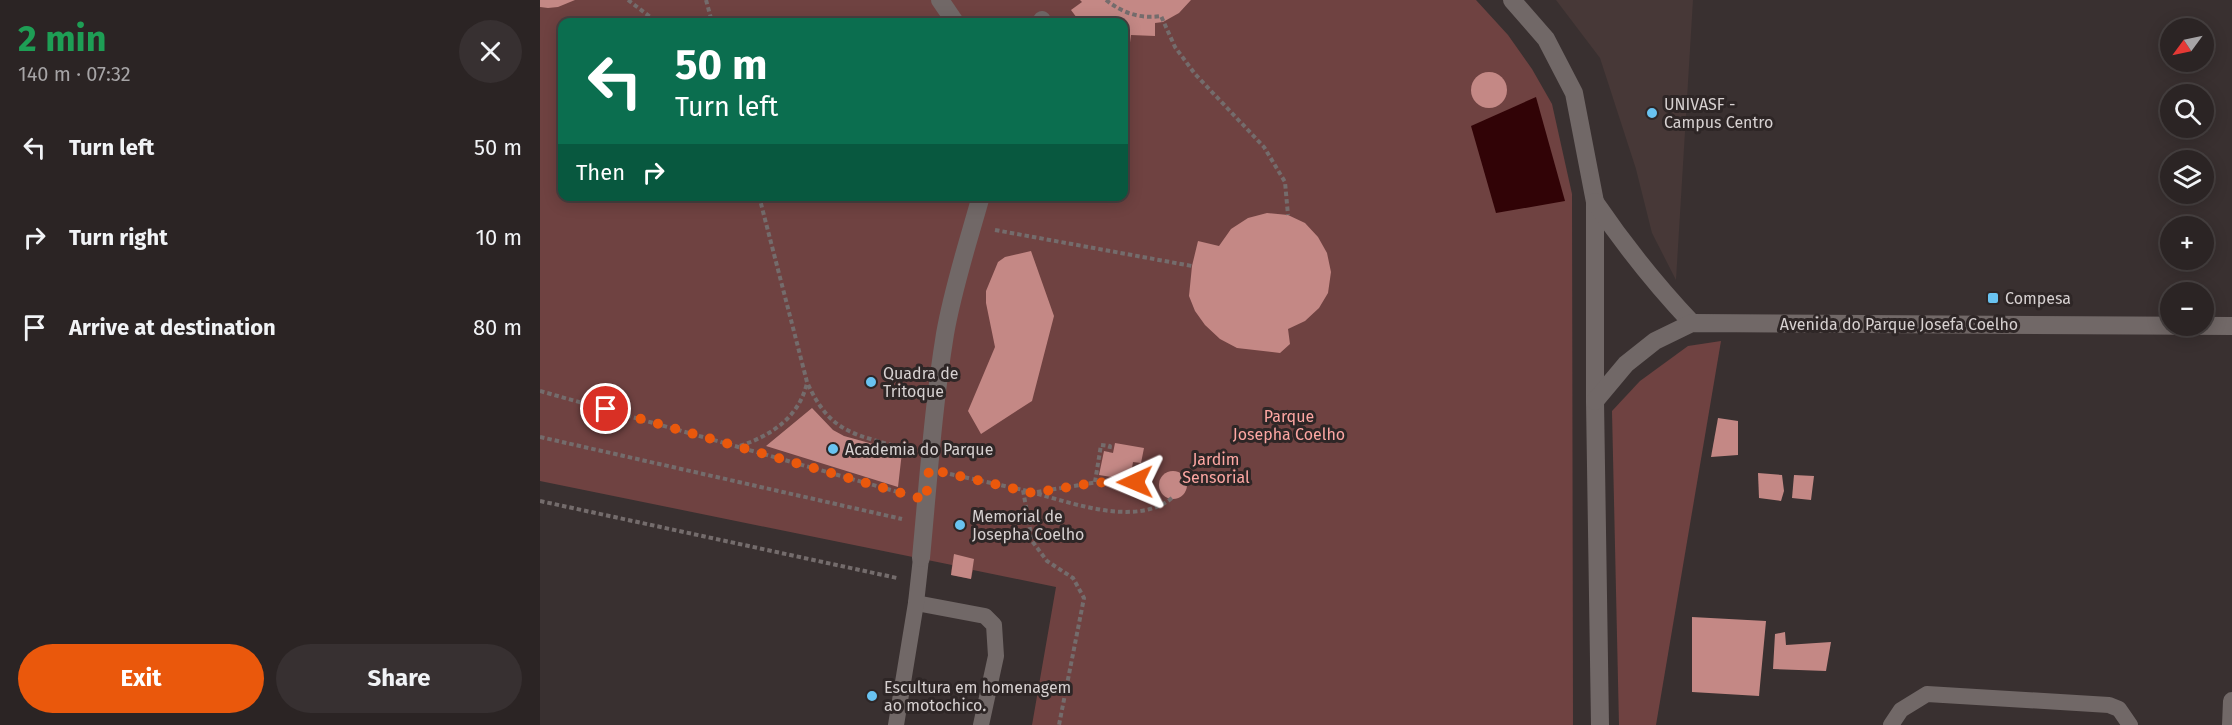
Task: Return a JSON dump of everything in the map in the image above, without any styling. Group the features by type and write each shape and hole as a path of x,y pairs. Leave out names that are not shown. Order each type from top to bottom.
{"main road":[{"path":"940,0 952,18"},
{"path":"1512,0 1546,39 1574,93 1595,202 1595,401 1600,725"},
{"path":"921,558 929,463 945,334 980,201"},
{"path":"1595,202 1624,245 1692,323"},
{"name":"Avenida do Parque Josefa Coelho","path":"1595,401 1626,364 1655,340 1692,323 2232,326"},
{"path":"2231,725 2232,701"}],"lane":[{"path":"896,725 921,558"},
{"path":"916,603 985,616 994,625 996,656 981,725"},
{"path":"1891,725 1901,710 1927,694 2109,705 2119,710 2130,725"}],"path":[{"path":"628,0 652,18"},
{"path":"706,0 711,18"},
{"path":"1106,0 1127,14 1144,17 1161,16 1175,47 1196,74 1264,147 1285,182 1288,215"},
{"path":"760,201 807,382 815,400 837,426 929,463 1033,493 1127,514 1162,506 1172,498"},
{"path":"973,225 1192,266"},
{"path":"740,446 760,440 785,421 803,398 807,382"},
{"path":"540,391 926,500"},
{"path":"540,437 924,524"},
{"path":"1095,482 1101,445 1110,446 1109,452"},
{"path":"1033,493 1095,482 1122,486 1135,482 1138,463"},
{"path":"1023,490 1032,541 1047,561 1073,578 1084,598 1059,725"},
{"path":"540,501 918,583"}],"shaded area":[{"name":"UNIVASF - Campus Centro","path":"1556,0 1693,0 1676,280 1652,233 1636,169 1600,58"},
{"path":"1536,97 1565,201 1496,213 1471,126"}],"green space":[{"name":"Parque Josepha Coelho","path":"540,0 1476,0 1508,35 1532,69 1552,104 1572,194 1573,725 1032,725 1056,587 973,570 971,579 951,575 952,565 540,481"},
{"path":"1721,341 1656,725 1619,725 1612,411 1640,381 1688,346"}],"building":[{"path":"540,0 575,0 558,7 548,8 540,7"},
{"path":"1080,0 1191,0 1179,13 1163,22 1155,23 1155,36 1131,35 1129,50 1128,18 1077,18 1071,10 1082,2"},
{"path":"1489,72 1502,77 1507,90 1502,103 1489,108 1476,103 1471,90 1476,77"},
{"path":"1267,213 1288,215 1305,223 1318,237 1327,253 1331,272 1328,293 1319,308 1305,321 1288,329 1290,344 1280,353 1237,348 1220,339 1205,325 1195,311 1189,296 1192,266 1198,241 1219,246 1231,229 1248,218"},
{"path":"1031,251 1054,316 1032,401 981,434 968,411 995,347 986,303 986,291 998,262 1005,257"},
{"name":"Academia do Parque","path":"812,408 833,430 844,436 902,452 898,487 766,446"},
{"path":"1718,418 1738,421 1738,455 1711,457"},
{"path":"1115,443 1144,448 1141,463 1133,462 1130,480 1099,475 1104,451 1113,453"},
{"path":"1173,471 1183,475 1187,485 1183,495 1173,499 1163,495 1159,485 1163,475"},
{"path":"1758,473 1782,475 1784,491 1781,501 1759,498"},
{"path":"1794,475 1814,476 1811,500 1792,498"},
{"path":"954,554 974,559 971,579 951,575"},
{"path":"1692,617 1766,621 1759,696 1692,692"},
{"path":"1785,632 1786,645 1831,642 1826,671 1773,669 1775,634"}],"place":[{"name":"UNIVASF - Campus Centro","path":"1652,113"},
{"name":"Compesa","path":"1993,298"},
{"name":"Quadra de Tritoque","path":"871,382"},
{"name":"Academia do Parque","path":"833,449"},
{"name":"Memorial de Josepha Coelho","path":"960,525"},
{"name":"Escultura em homenagem ao motochico.","path":"872,696"}],"route":[{"path":"606,409 926,500 929,469 1033,493 1098,482 1122,486 1135,482"}],"park label":[{"name":"Jardim Sensorial","path":"1216,468"}]}
